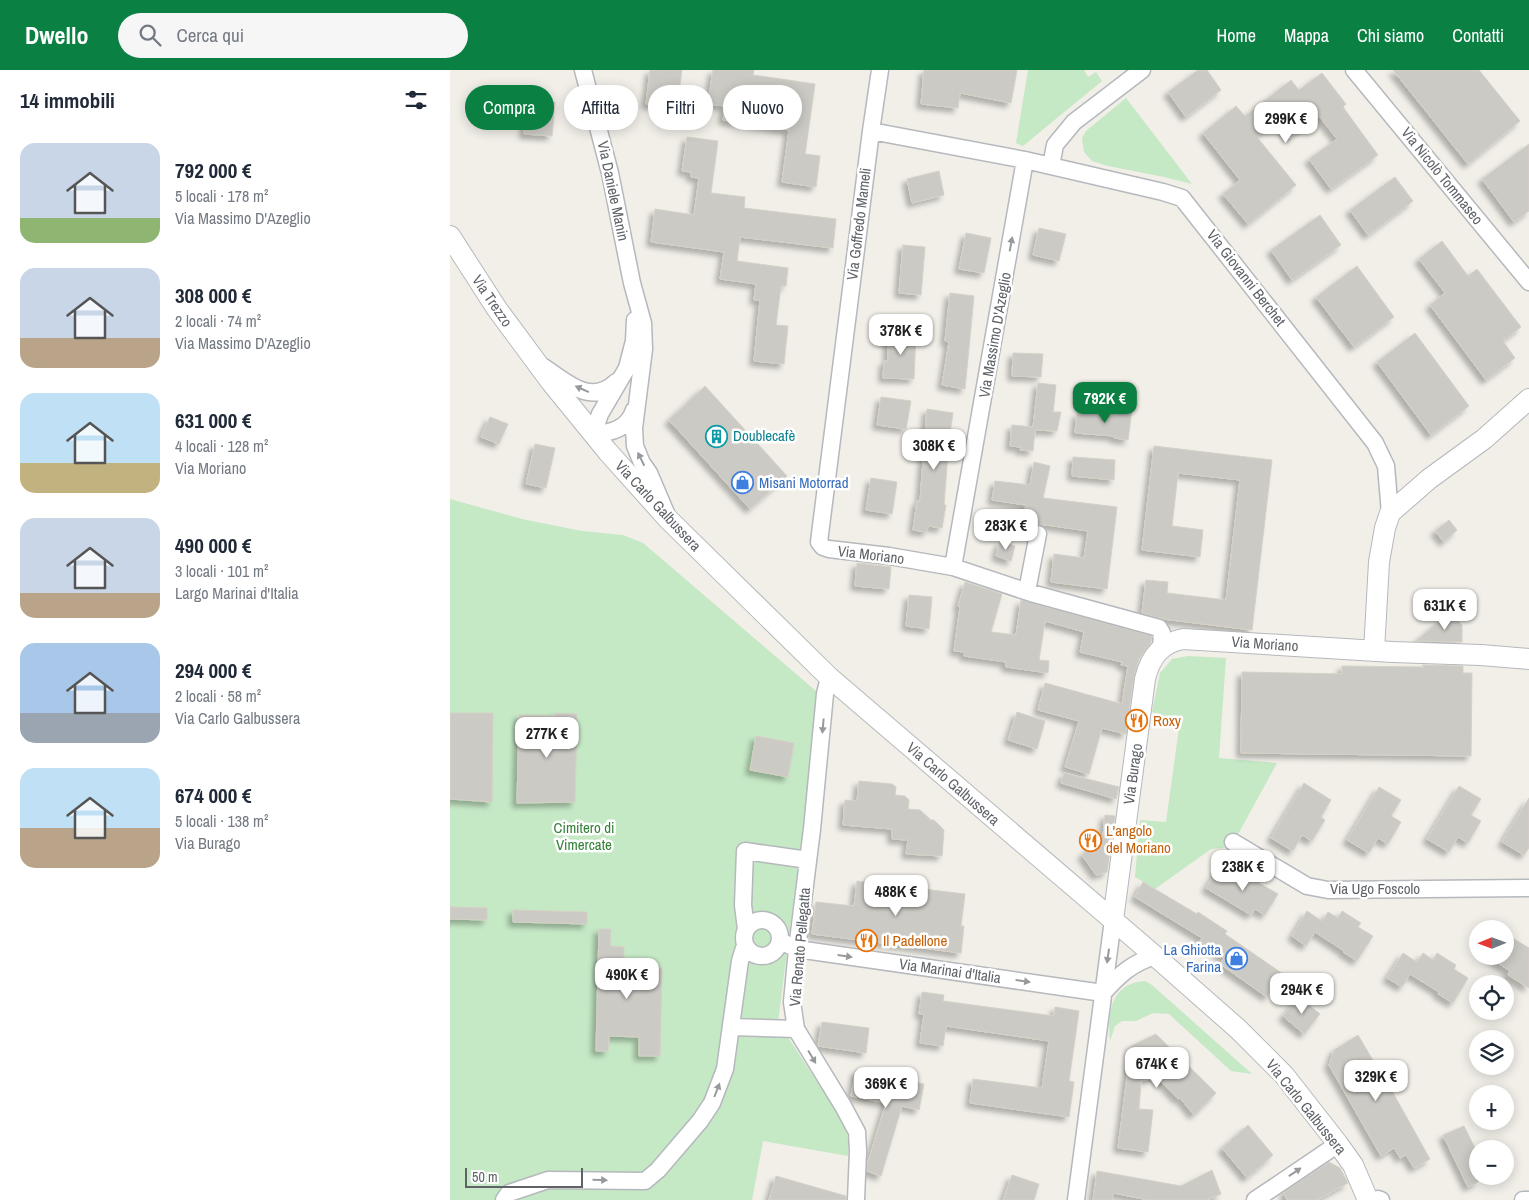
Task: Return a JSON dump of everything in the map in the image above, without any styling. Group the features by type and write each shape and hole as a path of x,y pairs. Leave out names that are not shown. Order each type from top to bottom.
{"street":[{"name":"Via Daniele Manin","path":"583,70 610,173 644,332 640,390 634,428 635,446 642,463 649,473 668,519"},
{"name":"Via Goffredo Mameli","path":"820,528 880,70"},
{"path":"1051,166 1055,145 1074,122 1142,70"},
{"name":"Via Nicolò Tommaseo","path":"1354,70 1529,282"},
{"name":"Via Giovanni Berchet","path":"871,130 1025,160 1182,198 1375,444 1386,466 1390,513"},
{"name":"Via Massimo D'Azeglio","path":"953,567 1025,160"},
{"name":"Via Trezzo","path":"450,236 493,302 537,364"},
{"name":"Via Daniele Manin","path":"632,283 634,334 629,361 600,414 593,434 611,432 626,423 634,413 640,390"},
{"path":"537,364 580,390 590,393 607,390 623,375"},
{"name":"Via Carlo Galbussera","path":"537,364 593,434 668,519 829,677 1238,1029 1284,1075 1338,1144 1376,1200"},
{"path":"1378,652 1390,513 1429,479 1484,439 1529,399"},
{"name":"Via Moriano","path":"820,528 819,542 826,549 889,556 953,567 1026,591 1159,628 1162,633 1161,648"},
{"path":"1026,591 1038,534"},
{"name":"Via Moriano","path":"1161,648 1171,642 1183,639 1378,652 1529,658"},
{"name":"Via Burago","path":"1076,1200 1145,679 1150,662 1161,648"},
{"name":"Via Renato Pellegatta","path":"829,677 825,694 808,860 796,949 792,1002 796,1029 858,1132 856,1200"},
{"name":"Via Ugo Foscolo","path":"1233,842 1307,886 1328,890 1529,888"},
{"path":"504,1200 509,1193 548,1180 644,1181 658,1170 680,1146 712,1102 725,1069 745,937 743,905 745,851 808,860"},
{"path":"759,920 770,922 778,930 780,941 774,951 764,956 752,954 745,937 754,922 759,920"},
{"name":"Via Marinai d'Italia","path":"780,941 796,949 1103,993"},
{"path":"1103,993 1117,976 1141,960 1155,956"},
{"path":"732,1027 796,1029"},
{"path":"1255,1200 1338,1144"},
{"path":"1523,1200 1529,1200"}],"green space":[{"path":"1028,70 1084,70 1088,77 1096,72 1102,81 1023,146 1016,143"},
{"path":"1126,98 1192,184 1108,166 1092,161 1084,152 1082,138 1086,131"},
{"name":"Cimitero di Vimercate","path":"450,499 522,519 582,531 623,535 643,543 816,691 819,703 778,1022 844,1123 849,1142 848,1156 763,1141 752,1200 450,1200"},
{"path":"1188,656 1226,658 1219,758 1277,763 1231,847 1211,849 1155,889 1135,877 1140,820 1166,822 1180,721 1152,712 1160,673 1172,659"},
{"path":"1145,981 1152,985 1252,1074 1231,1071 1169,1014 1153,1013 1136,1021 1122,1021 1115,1026 1110,1041 1109,1020 1118,993 1134,983"}],"building":[{"path":"650,70 682,70 680,85 648,85"},
{"path":"713,70 754,70 753,75 815,84 805,154 820,156 816,187 782,182 789,130 802,130 802,85 723,85 723,106 713,105 713,85 711,85"},
{"path":"924,70 1017,70 1011,103 960,93 958,108 921,104"},
{"path":"1198,70 1207,70 1221,90 1186,117 1168,92"},
{"path":"1393,70 1479,70 1520,121 1468,164"},
{"path":"1322,73 1346,104 1343,107 1378,155 1331,189 1309,159 1337,139 1319,116 1290,138 1277,121 1257,137 1296,185 1248,224 1223,194 1240,180 1203,133 1236,106 1245,116 1291,80 1299,90"},
{"path":"648,87 648,104 646,104"},
{"path":"524,130 553,130 552,136 524,134"},
{"path":"687,137 718,141 711,193 745,197 744,208 836,219 833,248 740,237 737,261 788,268 786,286 781,286 776,325 788,326 784,364 754,361 760,300 754,300 756,284 720,279 724,252 651,242 655,209 694,215 699,178 691,177 691,172 682,171"},
{"path":"1529,144 1529,211 1514,222 1482,179"},
{"path":"939,171 944,195 912,203 907,179"},
{"path":"1395,177 1413,201 1368,235 1350,210"},
{"path":"1320,215 1341,245 1292,280 1271,250"},
{"path":"1039,228 1066,234 1059,261 1033,255"},
{"path":"966,233 991,238 984,273 959,269"},
{"path":"1442,241 1468,276 1477,269 1521,327 1503,341 1515,358 1486,380 1430,305 1445,293 1419,259"},
{"path":"903,245 925,247 921,295 899,293"},
{"path":"1357,266 1394,317 1354,347 1316,297"},
{"path":"950,293 974,296 965,389 942,385 949,342 945,341"},
{"path":"888,331 916,332 914,379 883,378 884,361 888,361"},
{"path":"1415,333 1469,406 1431,435 1377,362"},
{"path":"1013,353 1043,354 1041,377 1012,376"},
{"path":"1038,383 1056,385 1053,412 1061,412 1057,431 1035,430 1033,451 1020,450 1021,447 1010,446 1012,425 1033,427"},
{"name":"Doublecafè","path":"705,386 787,476 750,509 669,420"},
{"path":"881,397 911,401 906,429 877,425"},
{"path":"1117,408 1132,409 1128,440 1114,438 1114,436 1075,433 1077,413 1116,416"},
{"path":"927,409 953,413 947,453 944,505 946,505 942,528 928,526 927,532 913,530 917,501 920,501"},
{"path":"490,417 508,424 499,444 481,437"},
{"path":"535,444 555,448 546,488 526,484"},
{"path":"1154,446 1272,460 1252,630 1163,619 1142,613 1146,580 1168,582 1167,593 1226,600 1240,480 1178,473 1172,526 1203,530 1200,557 1142,550"},
{"path":"1073,457 1115,460 1114,480 1072,476"},
{"path":"1034,462 1050,466 1043,498 1117,507 1107,589 1051,582 1054,554 1084,558 1088,531 1039,524 1032,526 1022,524 1026,505 992,500 995,481 1030,485"},
{"path":"871,478 897,482 892,514 866,510"},
{"path":"1449,520 1457,530 1444,542 1435,531"},
{"path":"1000,541 1015,546 1011,561 996,556"},
{"path":"857,563 891,567 889,589 855,586"},
{"path":"965,582 1002,594 991,632 1016,635 1021,600 1152,636 1151,642 1139,659 1134,676 1126,734 1102,728 1089,774 1065,767 1079,721 1038,710 1045,683 1122,704 1128,666 1121,665 1122,662 1080,652 1084,632 1045,621 1039,660 1049,661 1048,673 1006,667 1006,662 964,656 965,652 954,651 960,607 958,606"},
{"path":"909,595 932,597 929,629 906,626"},
{"path":"1450,612 1462,625 1462,642 1416,641"},
{"path":"1422,665 1463,666 1463,673 1472,673 1471,756 1241,753 1242,672 1342,674 1342,666 1424,667"},
{"path":"1017,712 1045,721 1037,749 1008,740"},
{"path":"450,713 493,713 492,802 450,799"},
{"path":"555,713 577,714 575,802 517,803 519,715 555,716"},
{"path":"756,736 794,743 788,777 750,770"},
{"path":"1064,773 1119,787 1116,799 1061,783"},
{"path":"859,781 892,784 896,787 895,795 905,796 909,800 908,809 920,810 931,820 934,820 944,830 942,856 906,854 908,840 892,839 892,829 843,825 845,800 857,801"},
{"path":"1304,783 1331,800 1321,817 1325,820 1312,841 1302,835 1293,851 1271,838"},
{"path":"1459,786 1481,799 1471,815 1481,821 1468,843 1458,837 1449,852 1427,839"},
{"path":"1379,787 1401,800 1391,816 1401,822 1388,844 1378,838 1369,853 1347,840"},
{"path":"1529,798 1529,848 1524,855 1502,842"},
{"path":"1105,815 1115,816 1107,872 1096,875 1082,855 1103,836"},
{"path":"1219,867 1240,881 1246,871 1261,880 1259,883 1278,894 1265,915 1255,909 1251,915 1206,888"},
{"path":"857,881 965,894 961,926 964,926 961,953 812,934 816,902 854,906"},
{"path":"1143,882 1197,914 1198,912 1227,931 1225,934 1283,974 1267,997 1220,964 1224,958 1200,941 1202,938 1135,897"},
{"path":"450,907 487,908 487,920 450,919"},
{"path":"513,910 587,912 587,924 513,922"},
{"path":"1307,911 1322,921 1328,912 1338,918 1342,911 1361,923 1358,927 1373,936 1357,961 1315,932 1306,946 1292,936"},
{"path":"599,929 611,929 610,946 624,947 624,967 662,968 660,1056 639,1056 639,1037 609,1036 608,1051 596,1051"},
{"path":"1514,939 1529,948 1529,988 1514,979 1514,975 1508,975 1510,971 1501,965 1514,965"},
{"path":"1403,953 1417,962 1423,953 1433,960 1437,953 1456,965 1454,969 1468,978 1453,1003 1410,974 1402,987 1387,978"},
{"path":"922,992 944,995 943,1001 1054,1016 1055,1007 1079,1011 1069,1081 1074,1082 1069,1117 970,1103 973,1079 1042,1088 1049,1041 946,1026 943,1046 920,1043 924,1014 919,1014"},
{"path":"1299,997 1320,1014 1304,1034 1283,1016"},
{"path":"822,1022 869,1028 866,1053 818,1046"},
{"path":"1156,1034 1216,1093 1194,1115 1180,1098 1178,1099 1157,1077 1141,1081 1139,1109 1153,1110 1148,1152 1118,1148 1131,1046"},
{"path":"1358,1035 1378,1066 1430,1159 1414,1168 1406,1155 1400,1158 1394,1148 1381,1156 1329,1065 1334,1050"},
{"path":"856,1070 924,1084 919,1110 902,1106 881,1176 867,1171 867,1165 886,1103 851,1096"},
{"path":"1248,1125 1273,1155 1247,1178 1222,1148"},
{"path":"1464,1126 1471,1140 1469,1140 1469,1185 1472,1185 1468,1187 1443,1135"},
{"path":"1329,1162 1340,1168 1348,1183 1317,1200 1287,1200 1284,1192"},
{"path":"1212,1170 1221,1194 1206,1200 1149,1200 1113,1193 1112,1200 1093,1200 1097,1171 1181,1186"},
{"path":"1012,1175 1039,1184 1034,1200 1003,1200"},
{"path":"776,1176 846,1196 846,1200 769,1200"}],"place":[{"name":"Doublecafè","path":"717,436"},
{"name":"Misani Motorrad","path":"743,483"},
{"name":"Roxy","path":"1137,721"},
{"name":"L'angolo del Moriano","path":"1090,840"},
{"name":"Il Padellone","path":"867,941"},
{"name":"La Ghiotta Farina","path":"1237,959"}]}
